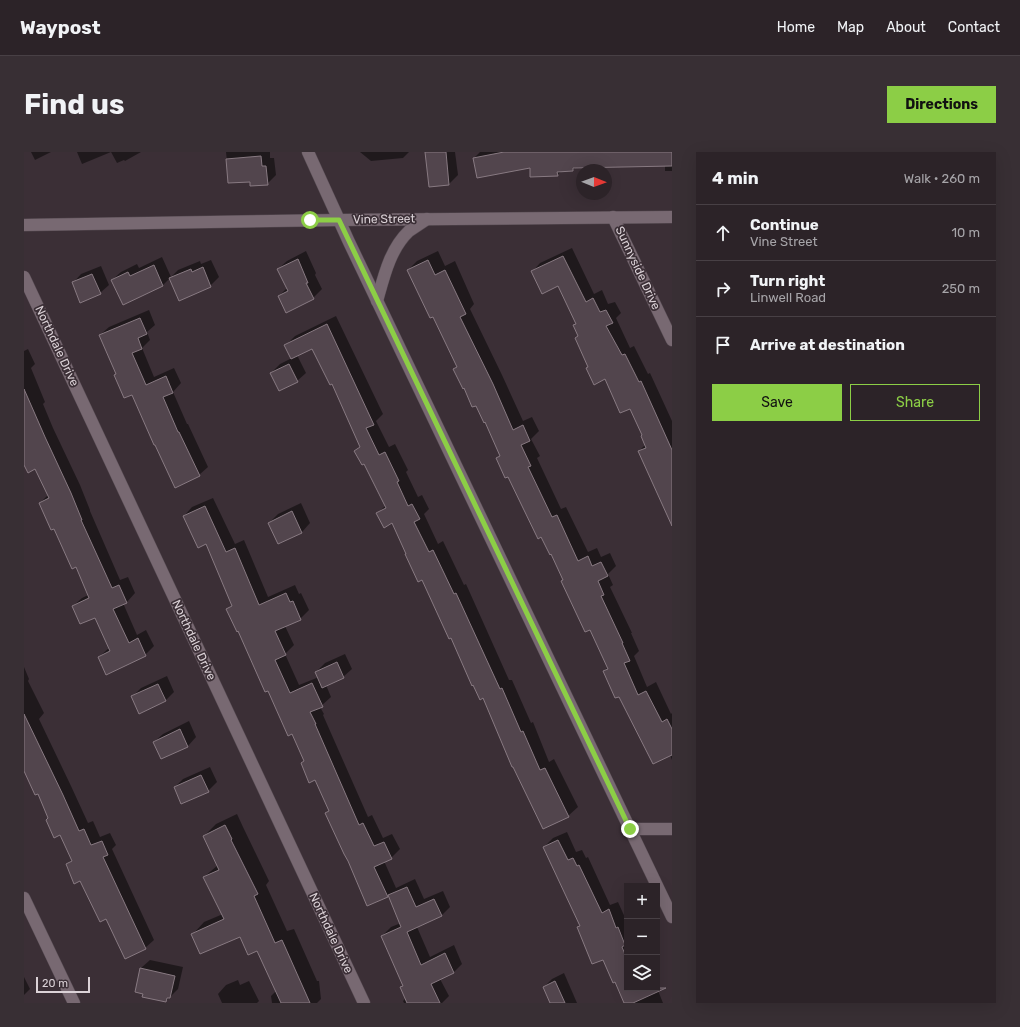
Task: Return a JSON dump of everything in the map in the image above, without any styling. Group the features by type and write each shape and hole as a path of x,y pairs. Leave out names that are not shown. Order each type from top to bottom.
{"street":[{"path":"308,152 377,301 672,917"},
{"name":"Vine Street","path":"24,225 672,216"},
{"name":"Sunnyside Drive","path":"614,217 672,340"},
{"path":"377,301 387,266 400,242 410,231 427,219"},
{"name":"Northdale Drive","path":"24,277 364,1003"},
{"path":"630,829 672,829"},
{"path":"24,898 74,1003"}],"building":[{"path":"425,152 446,152 449,185 429,187"},
{"path":"504,152 672,152 672,166 612,167 612,164 576,164 576,168 573,168 573,171 557,172 558,176 530,177 530,168 477,178 473,158"},
{"path":"261,156 262,166 266,166 268,185 250,186 250,182 228,183 226,159"},
{"path":"563,256 586,302 593,298 600,312 606,310 613,323 606,326 622,355 625,354 639,382 641,381 672,450 672,526 638,451 646,448 641,436 642,435 630,409 620,413 605,379 594,385 575,338 578,336 573,325 576,324 558,286 542,294 531,271"},
{"path":"298,259 308,283 306,283 314,299 286,313 278,296 288,291 277,269"},
{"path":"428,260 435,275 445,270 466,314 460,317 493,384 513,430 523,425 530,441 521,445 531,466 528,467 552,517 557,515 578,561 588,556 592,566 601,562 608,576 598,581 604,595 601,596 630,661 624,663 638,695 646,691 662,722 667,719 672,729 672,755 653,764 619,697 615,698 603,671 608,669 590,630 585,632 561,581 563,580 551,554 550,555 541,537 538,539 508,477 505,478 496,458 500,456 485,422 484,423 476,406 472,407 464,388 463,389 453,369 457,367 433,317 430,318 407,270"},
{"path":"154,265 163,286 123,305 111,280 128,272 130,276"},
{"path":"203,267 211,287 179,301 169,278 191,269 192,272"},
{"path":"92,274 101,294 80,303 72,282"},
{"path":"140,318 147,334 138,338 142,349 132,353 146,385 166,376 173,393 163,397 178,432 200,476 175,488 132,395 124,398 114,375 116,374 99,335"},
{"path":"327,324 374,425 366,428 379,455 385,452 399,481 397,482 408,506 412,504 420,519 414,522 429,552 433,550 454,594 456,593 500,689 502,688 521,732 523,731 540,770 545,768 569,817 543,829 512,767 483,698 480,700 473,685 472,686 451,638 449,639 422,580 418,582 392,523 384,528 376,513 386,508 364,464 362,465 354,451 360,447 332,384 330,385 312,349 291,359 284,345"},
{"path":"289,364 298,382 279,391 270,373"},
{"path":"24,389 112,588 119,585 127,603 113,609 129,643 138,638 146,656 106,675 98,657 110,651 95,618 80,624 72,606 89,598 76,567 72,569 54,529 51,530 39,503 49,498 35,469 28,473 24,465"},
{"path":"205,506 226,552 235,548 259,605 286,593 290,602 293,601 301,620 275,631 286,655 275,660 290,693 312,683 323,707 310,712 359,825 363,823 374,846 384,842 392,859 374,867 388,897 367,906 348,861 325,813 329,811 315,780 309,783 301,763 304,761 292,734 288,736 268,691 265,692 238,631 237,632 226,609 232,606 206,544 198,548 183,516"},
{"path":"292,511 302,533 278,544 268,523"},
{"path":"337,662 344,678 322,688 315,672"},
{"path":"158,684 166,701 139,714 131,696"},
{"path":"24,714 79,831 84,829 91,845 102,841 108,855 103,857 146,949 125,959 106,919 100,922 80,881 74,884 66,864 72,861 60,835 54,838 46,820 48,818 38,794 35,795 24,771"},
{"path":"180,729 188,747 161,759 153,742"},
{"path":"201,775 209,792 181,804 174,787"},
{"path":"225,825 258,894 254,896 275,943 282,940 310,1003 281,1003 257,951 248,955 240,937 200,954 191,934 224,919 203,877 219,870 203,836"},
{"path":"558,840 568,860 573,858 577,866 579,865 602,913 609,909 616,928 618,927 624,942 624,946 622,947 624,952 624,991 659,991 633,1003 624,1003 603,960 592,964 577,927 580,926 543,847"},
{"path":"407,887 416,907 434,899 442,916 407,932 421,965 445,953 454,973 431,984 440,1003 407,1003 400,987 403,986 381,936 401,927 388,895"},
{"path":"140,968 175,976 170,998 167,998 166,1002 142,997 143,994 135,992"},
{"path":"555,981 565,1003 550,1003 543,987"}],"route":[{"path":"310,220 339,220 630,829"}]}
